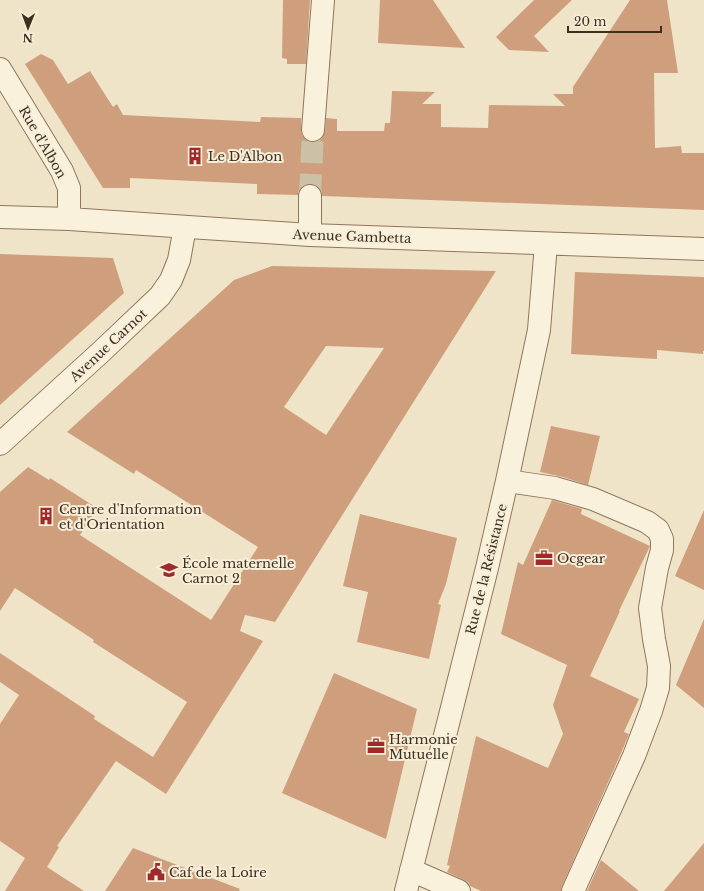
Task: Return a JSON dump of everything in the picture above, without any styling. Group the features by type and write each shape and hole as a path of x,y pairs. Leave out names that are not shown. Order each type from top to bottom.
{"street":[{"path":"313,130 323,0"},
{"name":"Rue d'Albon","path":"0,70 62,171 69,188 69,220"},
{"path":"310,196 310,234"},
{"name":"Avenue Gambetta","path":"0,217 310,234 704,249"},
{"name":"Avenue Carnot","path":"0,444 160,296 171,280 179,260 185,227"},
{"name":"Rue de la Résistance","path":"406,891 507,481 539,330 546,244"},
{"path":"507,481 555,488 593,499 647,522 658,530 662,539 662,550 657,568 650,608 659,666 658,688 634,756 573,891"},
{"path":"411,870 459,891"}],"building":[{"path":"283,0 310,0 306,64 287,64 287,59 282,58"},
{"path":"380,0 433,0 465,48 378,43"},
{"path":"534,0 572,0 534,36 549,52 509,50 496,37"},
{"path":"630,0 667,0 678,73 654,73 655,148 681,146 682,153 704,153 704,210 322,196 321,189 316,185 310,184 303,185 299,189 298,195 257,194 257,184 130,178 130,188 103,188 25,64 41,54 53,60 68,84 90,71 113,107 117,104 123,115 260,122 261,117 301,118 302,135 306,140 312,142 319,141 323,137 326,118 337,119 337,131 384,131 385,123 390,123 392,91 435,92 422,104 441,104 441,127 488,128 489,105 565,106 553,94 573,94 573,87"},
{"path":"0,254 113,258 124,293 0,405"},
{"path":"272,266 496,271 275,622 245,615 240,631 263,641 166,794 116,761 57,846 59,847 47,867 84,891 5,891 25,858 0,841 0,724 19,695 0,682 0,653 95,716 94,719 153,757 187,702 93,642 94,640 15,588 0,611 0,492 28,467 49,480 50,478 97,508 80,535 211,620 258,547 136,470 134,474 67,432 234,280","holes":["326,346 384,348 326,435 284,407"]},
{"path":"575,272 704,277 703,354 657,350 657,359 571,354"},
{"path":"551,426 600,436 588,485 540,472"},
{"path":"552,500 582,509 581,514 650,546 590,676 639,699 624,732 629,734 561,891 481,891 470,886 469,883 464,880 447,872 450,866 447,865 476,736 548,768 563,734 553,705 567,665 501,634 518,562 523,565"},
{"path":"704,510 704,590 675,576"},
{"path":"360,514 457,538 446,584 438,604 441,605 429,659 357,642 368,592 343,586"},
{"path":"704,619 704,708 676,685"},
{"path":"334,673 417,709 386,839 282,793"},
{"path":"704,843 704,891 664,891"},
{"name":"Caf de la Loire","path":"133,848 240,889 239,891 105,891"},
{"path":"601,860 639,891 587,891"}],"tunnel":[{"path":"310,196 313,130"}],"place":[{"name":"Le D'Albon","path":"195,156"},
{"name":"Centre d'Information et d'Orientation","path":"46,516"},
{"name":"Ocgear","path":"544,558"},
{"name":"École maternelle Carnot 2","path":"169,570"},
{"name":"Harmonie Mutuelle","path":"376,746"},
{"name":"Caf de la Loire","path":"156,872"}]}
